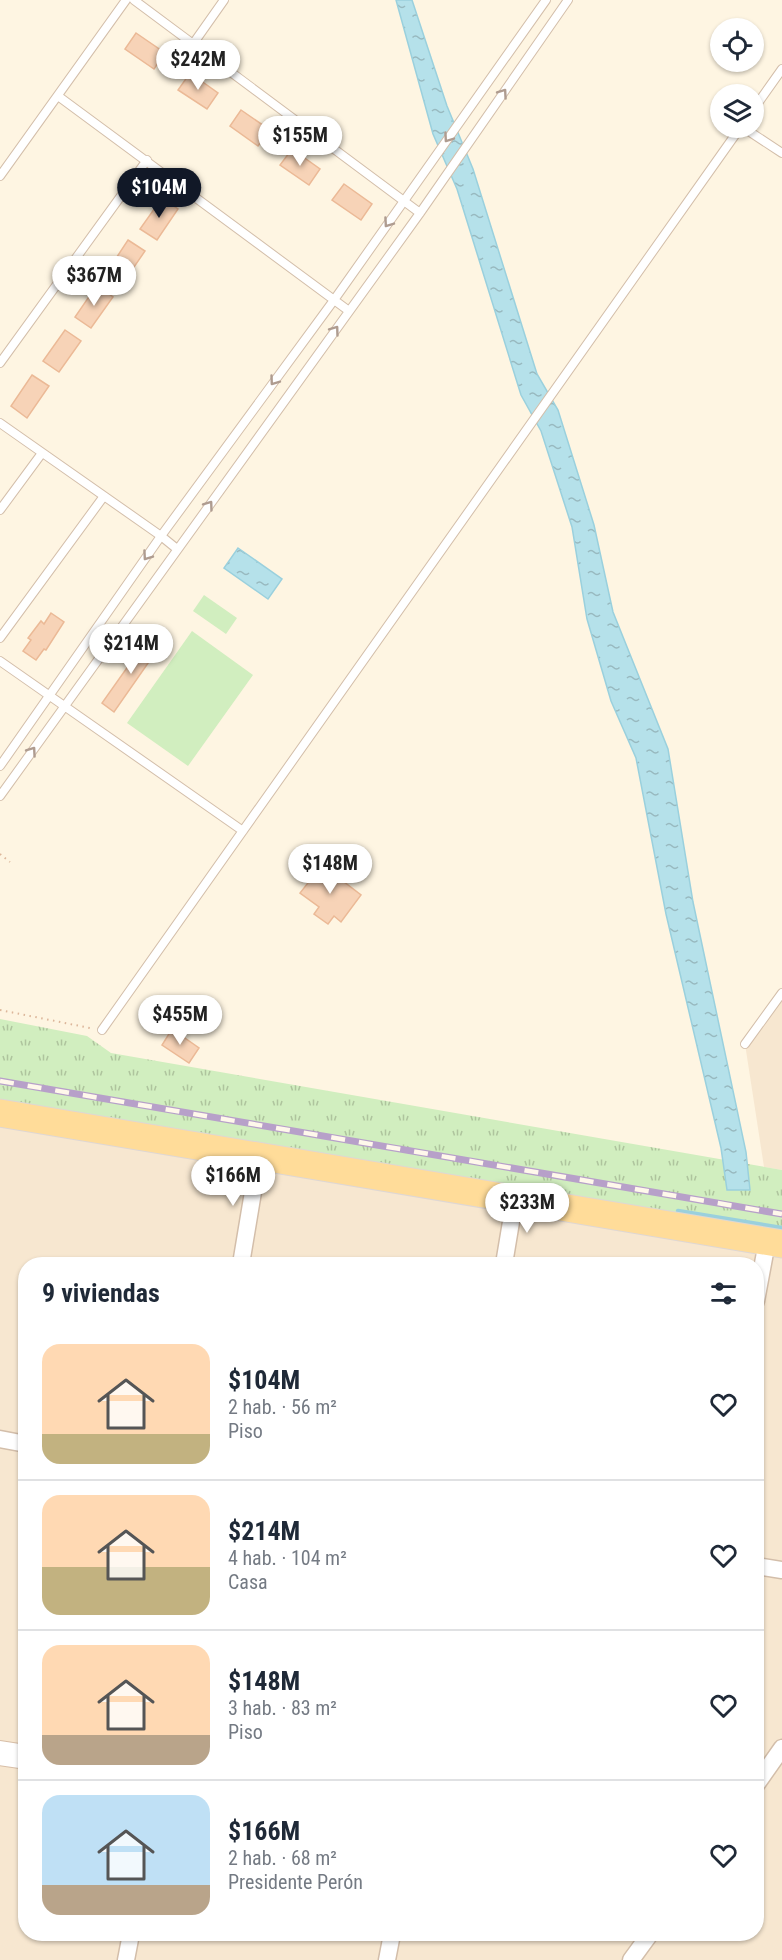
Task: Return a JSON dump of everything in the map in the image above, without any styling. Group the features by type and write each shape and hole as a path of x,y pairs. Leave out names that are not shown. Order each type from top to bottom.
{"main road":[{"path":"0,1113 774,1243"}],"street":[{"path":"242,1257 259,1156"},
{"path":"505,1257 515,1198"},
{"path":"764,1275 774,1243"},
{"path":"0,1439 18,1442"},
{"path":"764,1567 782,1570"},
{"path":"0,1753 18,1756"},
{"path":"764,1775 779,1757"},
{"path":"126,1960 130,1941"},
{"path":"387,1960 391,1941"},
{"path":"631,1960 643,1941"}],"lane":[{"path":"0,176 126,0"},
{"path":"134,0 420,213"},
{"path":"193,44 224,0"},
{"path":"0,766 161,536 334,300 546,0"},
{"path":"0,795 420,213 568,0"},
{"path":"764,94 782,69"},
{"path":"58,96 349,311"},
{"path":"102,1030 735,138"},
{"path":"758,138 782,153"},
{"path":"0,363 147,160"},
{"path":"0,423 177,549"},
{"path":"0,510 42,453"},
{"path":"0,638 104,496"},
{"path":"0,660 243,831"},
{"path":"745,1044 782,993"}],"path":[{"path":"0,854 10,862"},
{"path":"0,1010 102,1030"}],"shaded area":[{"path":"782,993 782,1170 764,1167 745,1044"},
{"path":"0,1081 782,1214 782,1960 0,1960"}],"green space":[{"path":"204,595 237,618 226,634 193,611"},
{"path":"192,631 253,675 188,766 127,723"},
{"path":"0,1019 87,1036 111,1053 782,1170 782,1244 0,1113"}],"water":[{"path":"396,0 412,0 447,106 473,169 537,374 558,410 594,525 613,612 668,749 693,902 746,1152 750,1190 727,1190 721,1148 666,914 636,758 611,701 587,619 572,527 541,431 521,395 457,189 433,134"},
{"path":"238,548 282,579 268,599 224,568"}],"building":[{"path":"136,33 165,53 154,69 125,49"},
{"path":"190,73 218,93 207,109 178,90"},
{"path":"241,110 270,130 258,146 230,126"},
{"path":"292,149 320,169 309,185 280,165"},
{"path":"344,184 372,204 361,220 332,200"},
{"path":"162,198 178,209 157,240 140,229"},
{"path":"128,240 145,251 123,283 107,272"},
{"path":"97,285 113,297 91,328 75,317"},
{"path":"65,330 81,341 59,372 43,361"},
{"path":"32,375 49,386 27,418 11,406"},
{"path":"51,613 64,622 46,650 44,649 36,660 23,651 31,640 28,638 41,621 44,624"},
{"path":"148,638 160,646 114,712 102,703"},
{"path":"322,865 361,895 341,922 334,916 328,924 314,914 319,907 300,893"},
{"path":"172,1029 199,1048 189,1063 162,1045"}],"waterway":[{"path":"678,1211 782,1228"}],"railway":[{"path":"0,1081 782,1214"}]}
